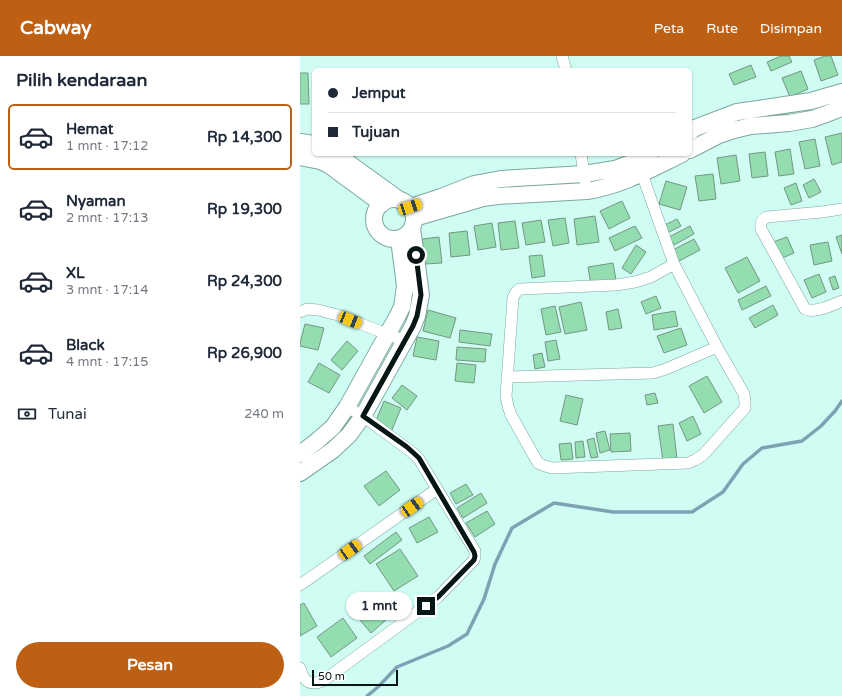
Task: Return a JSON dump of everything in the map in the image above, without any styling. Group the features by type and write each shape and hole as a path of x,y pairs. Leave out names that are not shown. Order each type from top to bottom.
{"street":[{"path":"562,56 565,68"},
{"path":"692,131 737,112 811,100 842,92"},
{"path":"692,149 719,135 734,130 751,126 789,123 812,119 842,108"},
{"path":"300,142 312,144"},
{"path":"338,156 409,214"},
{"path":"581,156 587,191"},
{"path":"409,214 441,197 474,184 501,179 584,174 615,169 646,156"},
{"path":"409,214 497,196 599,190 642,174 678,156"},
{"path":"300,157 329,164 382,204"},
{"path":"642,174 674,264 717,348 744,394 745,408 703,454 688,463 552,468 538,463 511,415 506,396 513,298 516,292 520,289 616,285 635,282 651,277 674,264"},
{"path":"300,473 333,450 348,435 363,416 413,326 417,316 421,295 409,214 395,199 388,200 378,207 375,218 376,228 380,233 389,238 399,239 409,233 409,214"},
{"path":"842,209 767,217 763,218 761,221 761,229 805,309 814,311 842,302"},
{"path":"300,454 333,427 347,407 402,307 405,286 399,239"},
{"path":"300,312 307,309 338,315 404,341"},
{"path":"508,377 653,373 717,348"},
{"path":"300,668 306,681 314,683 323,681 438,597 474,560 475,556 419,458 363,416 347,407"},
{"path":"300,585 437,489"}],"building":[{"path":"781,56 789,56 792,62 771,71 767,62"},
{"path":"825,56 831,56 838,75 821,81 814,60"},
{"path":"751,65 756,77 734,85 729,74"},
{"path":"801,71 808,89 790,97 782,78"},
{"path":"300,73 308,73 309,104 300,104"},
{"path":"842,133 842,162 832,165 825,137"},
{"path":"815,139 820,166 805,169 799,142"},
{"path":"790,149 794,174 779,176 775,152"},
{"path":"765,152 768,176 752,178 749,154"},
{"path":"736,155 740,181 721,184 717,158"},
{"path":"713,174 716,199 699,201 695,176"},
{"path":"814,179 821,192 809,198 803,185"},
{"path":"666,181 687,187 680,210 659,204"},
{"path":"796,183 802,201 791,205 784,188"},
{"path":"622,201 630,218 609,229 600,211"},
{"path":"595,216 599,242 577,245 574,219"},
{"path":"565,218 569,243 553,246 548,220"},
{"path":"677,219 681,226 667,233 663,226"},
{"path":"541,220 545,242 526,245 522,223"},
{"path":"515,221 519,248 501,250 498,223"},
{"path":"492,223 496,247 478,250 474,226"},
{"path":"635,226 642,238 615,251 609,238"},
{"path":"690,226 694,234 674,245 669,237"},
{"path":"467,231 470,255 451,257 449,233"},
{"path":"842,235 842,254 836,237"},
{"path":"439,237 442,263 425,264 422,239"},
{"path":"787,237 794,253 780,259 773,242"},
{"path":"694,239 700,250 679,261 673,250"},
{"path":"828,242 832,261 814,265 810,245"},
{"path":"636,245 646,252 631,274 622,268"},
{"path":"542,255 545,276 532,278 529,256"},
{"path":"747,257 760,281 738,293 725,268"},
{"path":"613,263 616,280 591,285 588,267"},
{"path":"819,274 826,292 812,298 804,280"},
{"path":"835,276 839,288 833,290 829,278"},
{"path":"766,286 771,296 742,310 738,300"},
{"path":"656,296 661,308 646,314 641,302"},
{"path":"581,302 587,330 565,334 559,307"},
{"path":"773,305 778,315 755,328 749,318"},
{"path":"555,306 561,332 546,335 541,309"},
{"path":"618,309 622,328 609,330 606,312"},
{"path":"428,310 456,318 450,338 423,331"},
{"path":"675,311 678,326 654,330 652,315"},
{"path":"305,324 324,328 318,350 300,346"},
{"path":"681,328 687,345 664,353 657,336"},
{"path":"460,330 492,334 490,346 459,342"},
{"path":"417,337 439,341 436,360 413,356"},
{"path":"556,340 560,359 548,361 545,342"},
{"path":"347,341 358,351 342,370 331,360"},
{"path":"457,347 486,349 485,362 456,360"},
{"path":"542,353 545,367 535,369 533,355"},
{"path":"319,363 340,375 329,393 308,382"},
{"path":"457,363 476,365 474,383 455,381"},
{"path":"707,376 722,402 704,413 689,386"},
{"path":"402,385 417,396 407,410 392,398"},
{"path":"655,393 658,403 647,405 645,395"},
{"path":"566,395 583,399 577,425 560,421"},
{"path":"384,401 401,408 392,430 375,423"},
{"path":"693,416 701,434 687,441 679,423"},
{"path":"673,424 677,459 663,461 658,426"},
{"path":"605,431 610,450 600,453 596,433"},
{"path":"630,433 631,451 611,452 610,434"},
{"path":"594,438 598,457 591,458 587,440"},
{"path":"583,441 585,457 576,458 575,442"},
{"path":"571,443 573,459 561,460 559,444"},
{"path":"386,471 400,490 379,506 364,486"},
{"path":"466,484 473,495 456,504 450,493"},
{"path":"481,493 487,503 463,518 457,508"},
{"path":"487,511 495,524 475,537 466,523"},
{"path":"429,517 438,532 417,543 409,528"},
{"path":"396,532 402,540 370,564 364,556"},
{"path":"400,549 418,576 394,591 376,564"},
{"path":"376,593 394,613 371,633 354,613"},
{"path":"304,603 317,626 300,636 300,605"},
{"path":"343,618 357,638 331,657 317,637"}],"waterway":[{"path":"367,696 397,667 448,646 467,634 484,599 495,564 512,528 554,503 613,512 692,512 723,492 743,464 762,448 802,441 821,426 842,401"}],"route":[{"path":"416,255 421,295 417,316 413,326 363,416 407,447 419,458 474,552 474,560 438,597 426,606"}]}
